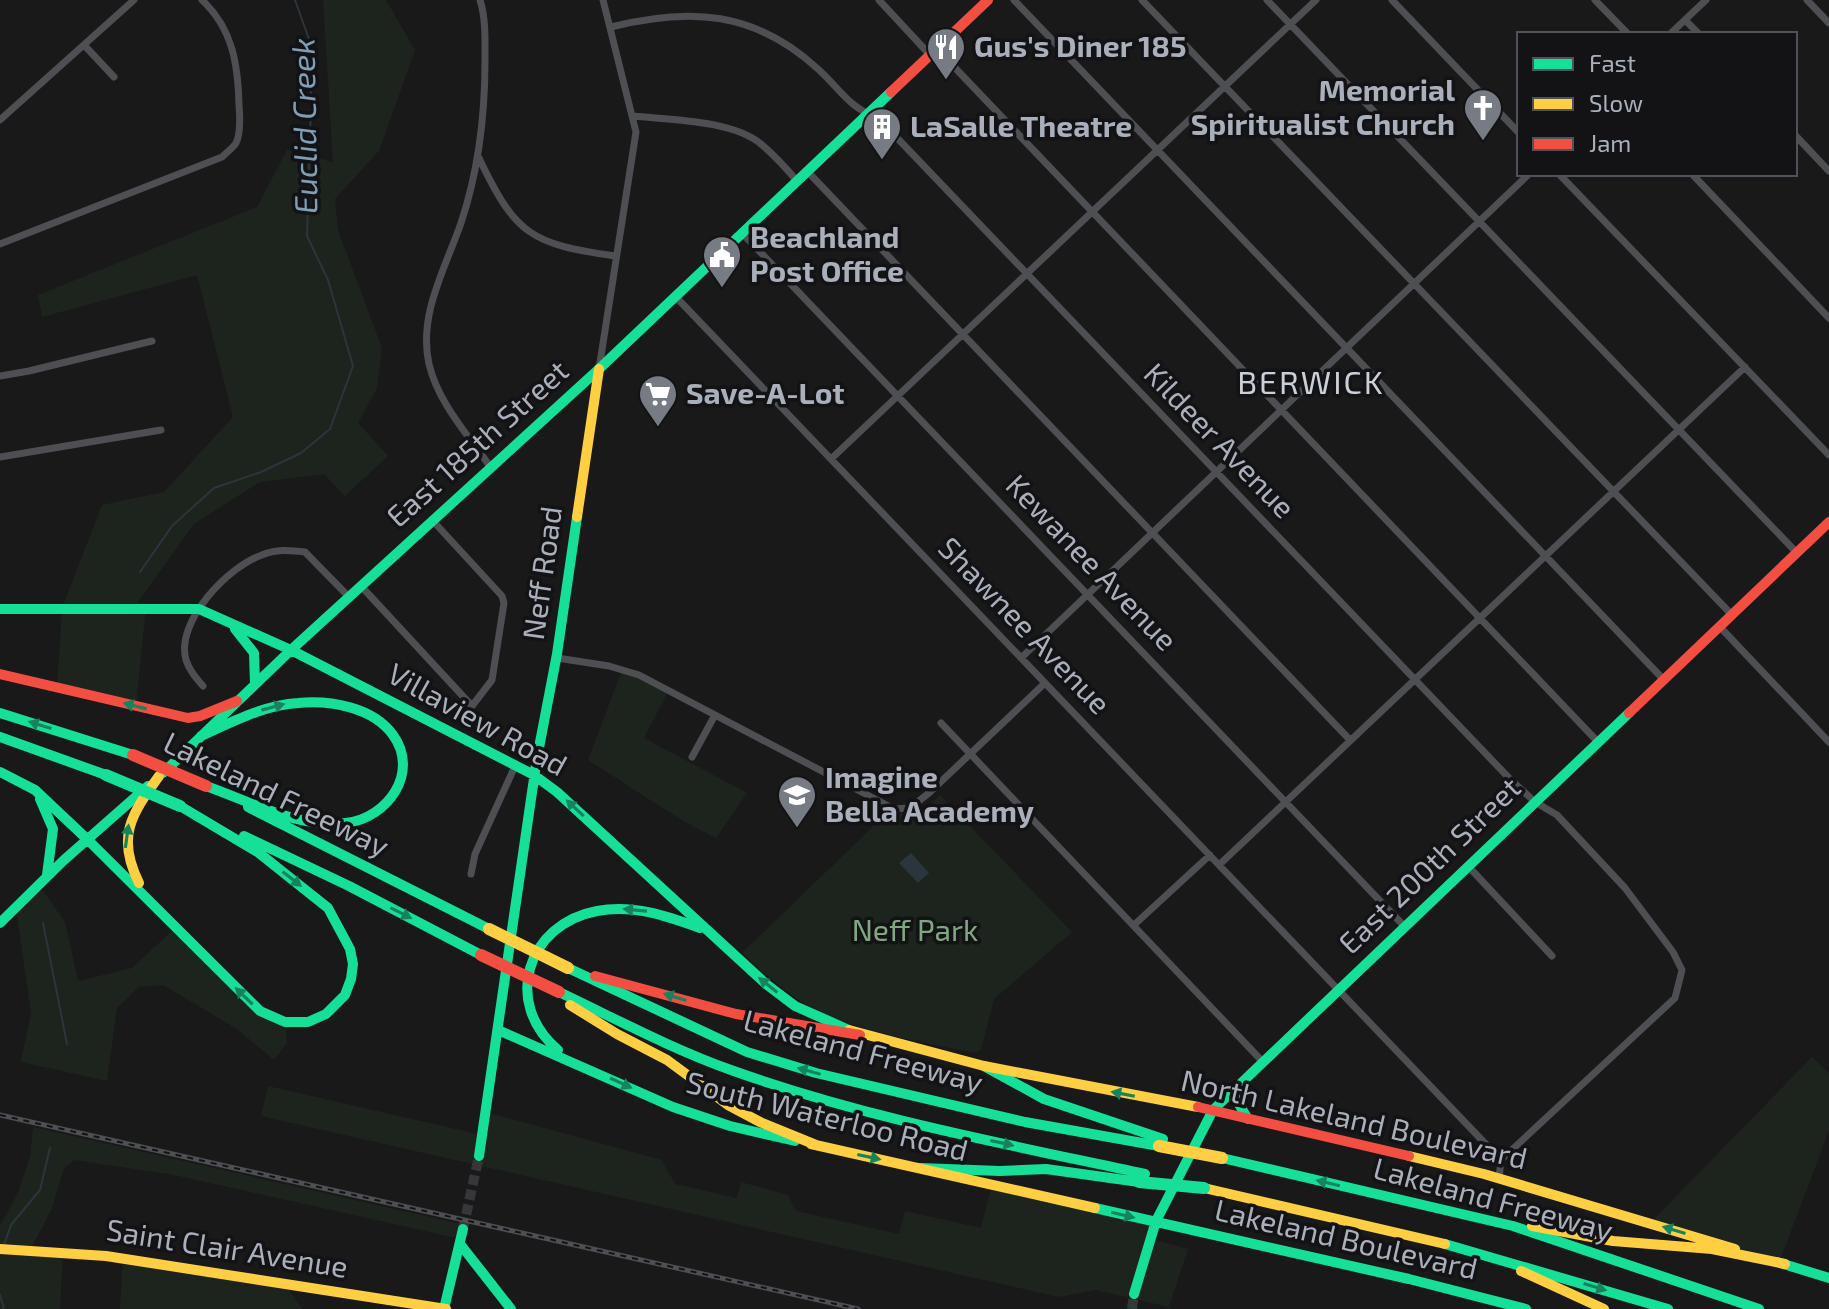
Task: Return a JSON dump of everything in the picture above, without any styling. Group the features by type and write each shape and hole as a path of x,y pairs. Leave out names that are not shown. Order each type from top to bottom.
{"main road":[{"name":"East 185th Street","path":"0,923 291,650 599,369 934,52 975,5 988,0"},
{"name":"Neff Road","path":"479,1156 535,759 557,658 599,369"},
{"name":"East 200th Street","path":"1134,1294 1153,1222 1213,1110 1829,522"},
{"name":"Villaview Road","path":"0,609 199,609 291,650 534,775 557,792 766,984 795,1006 860,1035"},
{"path":"228,622 256,653 255,684"},
{"path":"0,674 188,718 237,701"},
{"path":"201,736 253,712 288,703 318,702 368,715 384,725 394,737 403,766 402,779 390,803 371,816 348,823 310,822 206,786"},
{"name":"Lakeland Freeway","path":"0,713 133,755 206,786 568,968 747,1052 816,1073 994,1115 1161,1142 1513,1226 1759,1309"},
{"name":"Lakeland Freeway","path":"0,737 106,775 180,806 349,886 558,995 730,1069 801,1093 1142,1178 1204,1188 1412,1234 1668,1309"},
{"path":"0,772 35,790 260,1011 273,1019 297,1023 320,1018 345,995 353,964 342,931 328,908 259,853 180,806"},
{"path":"149,900 130,868 125,850 126,835 134,812 159,776"},
{"path":"35,790 53,829 47,877"},
{"path":"580,1064 552,1045 534,1022 527,1002 525,980 553,931 568,921 596,911 628,908 664,914 709,932"},
{"path":"584,975 618,980 698,1004 826,1032 860,1035"},
{"path":"558,995 617,1034 667,1060 728,1105 816,1145"},
{"name":"South Waterloo Road","path":"498,1030 673,1107 730,1126 1153,1222"},
{"name":"North Lakeland Boulevard","path":"860,1035 984,1066 1213,1110 1499,1178 1829,1278"},
{"path":"984,1066 1044,1099 1161,1142"},
{"path":"1237,1086 1240,1106 1248,1119"},
{"path":"920,1168 1046,1169 1142,1178"},
{"name":"Lakeland Boulevard","path":"1153,1222 1409,1279 1526,1309"},
{"path":"1513,1226 1542,1226 1613,1241 1712,1249 1785,1264"},
{"path":"445,1309 463,1229"},
{"path":"1412,1234 1522,1272 1604,1309"},
{"path":"460,1244 511,1309"},
{"name":"Saint Clair Avenue","path":"0,1249 106,1256 445,1309"}],"street":[{"path":"0,120 134,0"},
{"path":"0,244 222,157 235,144 240,124 238,66 222,24 202,0"},
{"path":"480,0 485,79 479,158 461,223 430,308 425,339 429,366 440,394 491,468"},
{"name":"Neff Road","path":"599,369 636,132 603,0"},
{"path":"879,0 1092,213 1598,742"},
{"path":"1014,0 1664,680"},
{"path":"1142,0 1732,615"},
{"path":"1267,0 1797,553"},
{"path":"831,459 1316,0"},
{"path":"1392,0 1517,131"},
{"path":"1595,0 1626,32"},
{"path":"1672,32 1706,0"},
{"path":"1807,0 1829,23"},
{"name":"Kildeer Avenue","path":"611,27 651,17 676,15 737,22 758,30 801,55 856,109 879,119 1414,680 1535,802 1557,815 1625,888 1673,952 1682,970 1675,998 1501,1160"},
{"path":"1685,20 1697,32"},
{"path":"85,46 114,77"},
{"path":"633,116 722,127 739,132 760,143 797,181"},
{"path":"1797,137 1829,171"},
{"path":"479,158 508,212 541,240 565,249 615,256"},
{"path":"807,171 1350,740"},
{"path":"1021,658 1527,176"},
{"path":"1561,176 1829,455"},
{"path":"1694,176 1829,318"},
{"name":"Kewanee Avenue","path":"742,233 1404,926"},
{"name":"Shawnee Avenue","path":"675,296 1501,1160"},
{"path":"0,376 152,341"},
{"path":"1219,865 1745,367"},
{"path":"0,457 161,430"},
{"path":"361,586 472,706 492,680 504,603 502,596 433,521"},
{"path":"203,686 191,672 185,658 185,640 199,609 225,577 258,556 275,551 305,552 349,597"},
{"path":"1720,627 1829,742"},
{"path":"557,658 609,666 639,675 894,809 910,808 1045,683"},
{"path":"692,757 715,715"},
{"path":"941,723 1262,1061"},
{"path":"471,874 475,854 516,764"},
{"path":"1134,925 1210,855"},
{"path":"1468,866 1552,956"},
{"path":"1499,1178 1501,1160"}],"green space":[{"path":"323,0 386,0 415,50 379,151 335,199 338,230 382,348 377,388 358,423 388,456 345,496 324,474 260,482 194,524 135,606 146,607 136,706 57,687 62,608 102,505 164,492 233,417 197,275 42,317 38,295 257,207 287,150 333,162"},
{"path":"622,670 669,690 644,738 747,793 716,838 683,821 588,760"},
{"name":"Neff Park","path":"940,795 1072,932 994,999 981,1050 974,1053 884,1034 820,1012 785,990 742,953 885,815 923,811"},
{"path":"39,885 65,922 78,981 132,968 176,927 229,981 285,1022 287,1043 274,1060 237,1029 163,985 139,987 117,1008 107,1081 21,1062 31,1013 16,908"},
{"path":"1812,1057 1829,1073 1829,1131 1779,1263 1650,1223"},
{"path":"268,1086 482,1135 486,1112 662,1160 675,1184 737,1198 741,1182 788,1195 796,1211 899,1234 905,1211 981,1228 992,1184 1153,1222 1148,1238 1188,1249 1169,1307 1096,1290 1059,1297 261,1116"},
{"path":"33,1127 465,1225 461,1239 174,1175 74,1160 64,1168 52,1208 31,1249 63,1252 60,1309 0,1309 0,1226 18,1193 30,1157"},
{"path":"123,1258 285,1284 302,1309 120,1309"}],"shaded area":[{"path":"911,853 929,873 918,883 899,863"}],"waterway":[{"name":"Euclid Creek","path":"140,572 172,526 214,488 261,472 301,453 330,429 353,366 328,280 307,236 310,42 295,0"},
{"name":"Euclid Creek","path":"43,923 67,1044"},
{"name":"Euclid Creek","path":"4,1245 11,1225 40,1190 50,1148"},
{"name":"Euclid Creek","path":"0,1295 4,1309"}],"tunnel":[{"path":"463,1229 479,1156"},
{"path":"1132,1309 1134,1294"}],"railway":[{"path":"0,1115 858,1309"}],"traffic: fast":[{"path":"163,773 291,650 599,369 891,92"},
{"path":"479,1156 537,758 557,654 577,517"},
{"path":"0,609 199,609 291,650 534,775 557,792 766,984 795,1006 849,1030"},
{"path":"235,629 254,653 255,684"},
{"path":"201,736 248,715 285,704 337,704 363,712 384,725 400,749 403,764 401,778 386,803 375,812 346,823 328,824 292,818 206,786"},
{"path":"0,713 133,755"},
{"path":"1134,1294 1156,1221 1213,1110 1629,713"},
{"path":"0,737 106,775"},
{"path":"0,772 35,790 88,840"},
{"path":"106,775 180,806"},
{"path":"0,923 64,860 148,786"},
{"path":"40,799 53,829 47,875"},
{"path":"88,840 260,1011 285,1022 308,1022 326,1014 345,995 353,964 350,949 328,908 259,853 180,806"},
{"path":"248,807 489,929"},
{"path":"244,836 349,886 481,955"},
{"path":"558,1050 541,1031 531,1010 527,989 530,968 539,948 554,932 573,919 610,909 650,912 700,928"},
{"path":"568,968 747,1052 816,1073 1025,1122 1159,1146"},
{"path":"559,992 687,1053 782,1087 936,1129 1145,1174"},
{"path":"498,1030 673,1107 730,1126 795,1141"},
{"path":"984,1066 1044,1099 1163,1139"},
{"path":"1237,1086 1240,1106 1248,1119"},
{"path":"1222,1158 1513,1226 1759,1309"},
{"path":"920,1168 1046,1169 1139,1182"},
{"path":"1139,1182 1204,1188"},
{"path":"1095,1208 1409,1279 1526,1309"},
{"path":"444,1309 463,1229"},
{"path":"460,1244 511,1309"},
{"path":"1445,1244 1668,1309"},
{"path":"1777,1262 1829,1278"}],"traffic: slow":[{"path":"577,517 599,369"},
{"path":"139,883 128,852 130,827 134,815 159,776"},
{"path":"489,929 568,968"},
{"path":"570,1005 667,1060 728,1105 816,1145"},
{"path":"849,1030 984,1066 1198,1107"},
{"path":"811,1144 1095,1208"},
{"path":"1159,1146 1222,1158"},
{"path":"1409,1156 1484,1174 1735,1249"},
{"path":"1204,1188 1445,1244"},
{"path":"1532,1226 1613,1241 1712,1249 1785,1264"},
{"path":"0,1249 106,1256 446,1309"},
{"path":"1521,1271 1604,1309"}],"traffic: jam":[{"path":"891,92 988,0"},
{"path":"1629,713 1829,522"},
{"path":"0,674 188,718 237,701"},
{"path":"133,755 206,786"},
{"path":"481,955 559,992"},
{"path":"595,976 736,1014 860,1035"},
{"path":"1198,1107 1409,1156"}],"place":[{"name":"Gus's Diner 185","path":"946,81"},
{"name":"Memorial Spiritualist Church","path":"1483,142"},
{"name":"LaSalle Theatre","path":"882,161"},
{"name":"Beachland Post Office","path":"722,289"},
{"name":"Save-A-Lot","path":"658,428"},
{"name":"Imagine Bella Academy","path":"797,829"}],"district":[{"name":"BERWICK","path":"1311,383"}]}
